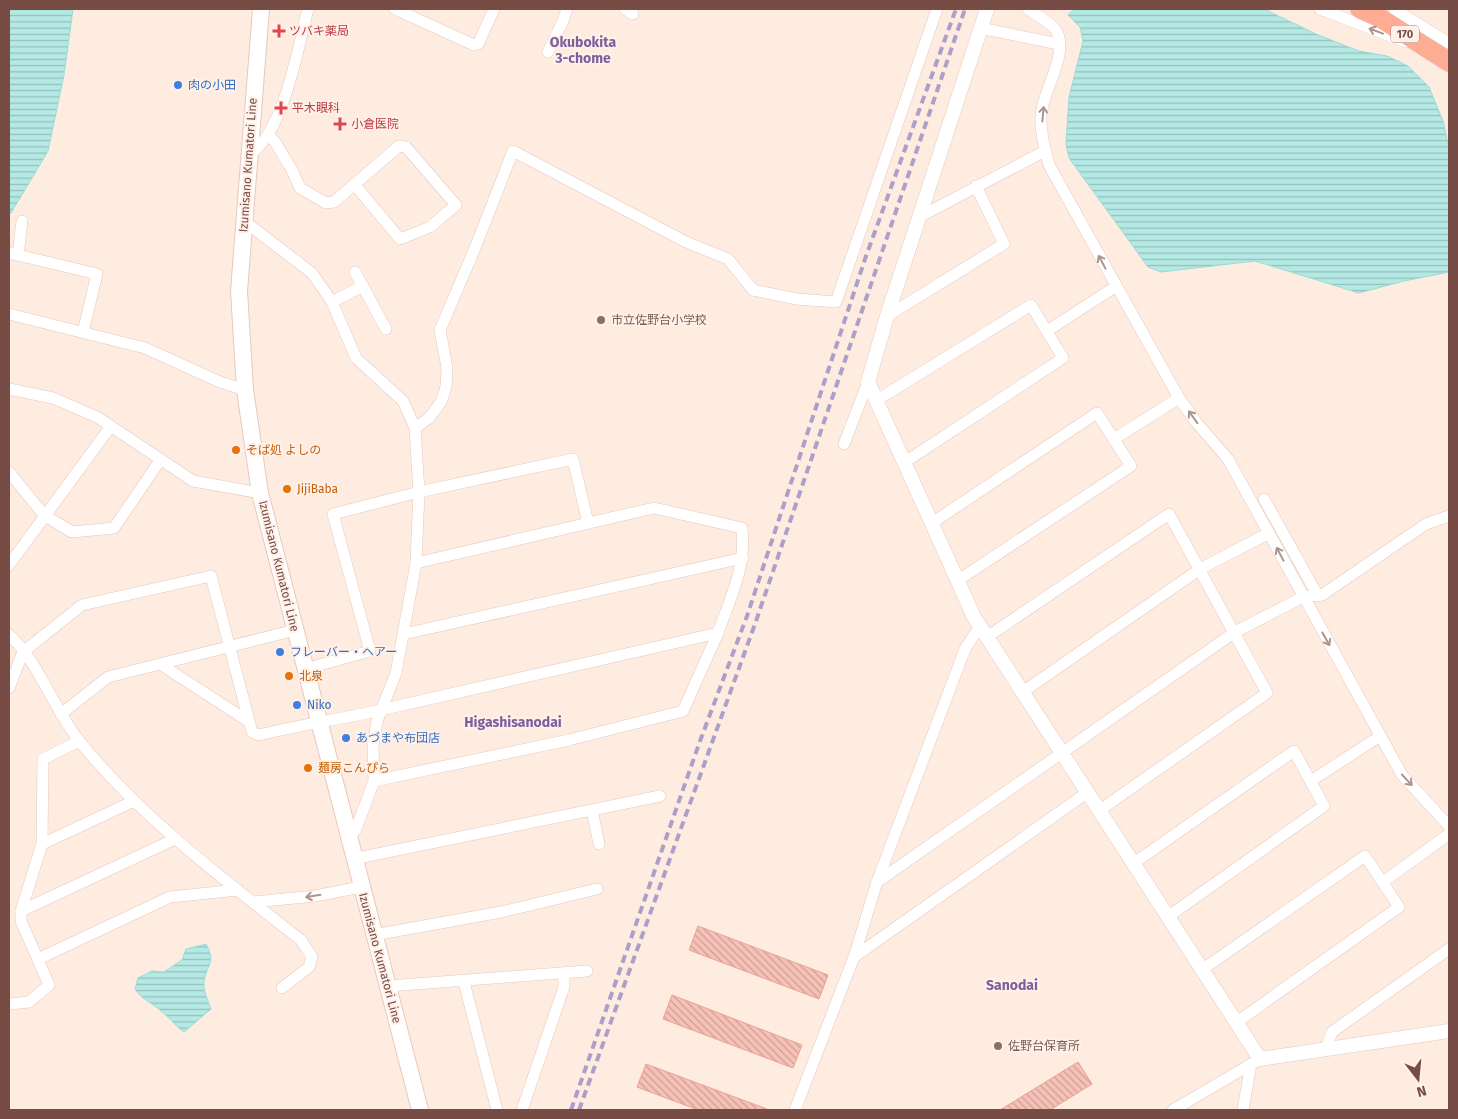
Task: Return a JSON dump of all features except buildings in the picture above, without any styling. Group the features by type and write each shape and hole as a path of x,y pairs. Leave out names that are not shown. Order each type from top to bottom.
{"highway":[{"name":"170","path":"1360,9 1445,53"}],"main road":[{"name":"Izumisano Kumatori Line","path":"261,9 239,291 245,390 260,493 348,839 420,1110"}],"street":[{"path":"249,155 259,149 268,134 290,86 308,9"},
{"path":"395,9 474,45 478,44 494,9"},
{"path":"548,52 567,9"},
{"path":"415,428 429,418 441,402 446,387 447,368 440,330 475,248 512,152 686,242 728,259 753,290 792,298 836,302 937,9"},
{"path":"844,444 868,382 887,316 987,9"},
{"path":"1028,9 1056,30 1059,44 1059,56 1047,90 1041,115 1045,151 1049,165 1179,398 1196,422 1228,459 1402,775 1449,826"},
{"path":"1320,9 1445,53"},
{"path":"1394,9 1445,53"},
{"path":"980,28 1059,44"},
{"path":"268,134 275,142 300,188 326,203 334,202 354,184 398,146 406,147 456,205 430,227 400,239 354,184"},
{"path":"921,216 1045,151"},
{"path":"887,316 1004,244 976,186"},
{"path":"22,221 14,254 97,274 83,332"},
{"path":"244,221 312,273 332,302 356,358 404,401 415,428 419,492 416,562 396,673 376,721 373,745 374,782 356,830 348,839"},
{"path":"355,272 386,329"},
{"path":"332,302 362,286"},
{"path":"1047,332 1116,287"},
{"path":"877,400 1031,305 1063,358 905,462"},
{"path":"9,314 145,348 220,382 245,390"},
{"path":"868,382 957,581 983,631 1024,691 1237,1022 1256,1061 1244,1110"},
{"path":"9,389 53,398 98,417 193,481 260,493"},
{"path":"1114,439 1179,398"},
{"path":"932,523 1097,413 1131,466 957,581"},
{"path":"9,565 111,426"},
{"path":"9,472 44,515 72,532 114,528 162,459"},
{"path":"305,669 370,651 333,514 419,492 574,459 588,523"},
{"path":"1264,499 1318,596"},
{"path":"374,782 569,740 683,711 718,634 743,558 742,528 654,508 416,562"},
{"path":"795,1110 854,957 878,882 965,649 983,631 1169,514 1267,693 1100,810"},
{"path":"878,882 1064,754 1235,632 1303,596 1318,596 1426,524 1449,516"},
{"path":"1024,691 1200,569 1269,533"},
{"path":"404,634 743,558"},
{"path":"9,688 23,652 82,605 211,576 248,720 252,732 259,735 382,710 718,634"},
{"path":"61,714 108,677 295,630"},
{"path":"9,635 23,652 79,741 134,801 175,839 300,940 312,957 309,967 282,988"},
{"path":"160,664 248,720"},
{"path":"1311,781 1380,736"},
{"path":"9,1004 29,1002 48,985 21,921 21,912 42,844 43,759 79,741"},
{"path":"1134,863 1294,751 1324,806 1169,916"},
{"path":"854,957 1088,792"},
{"path":"354,858 660,796"},
{"path":"42,844 134,801"},
{"path":"592,810 599,844"},
{"path":"1383,882 1449,834"},
{"path":"21,912 175,839"},
{"path":"1203,969 1365,856 1383,882 1399,907 1237,1022"},
{"path":"254,902 298,898 361,887"},
{"path":"374,935 501,912 598,889"},
{"path":"38,959 170,897 238,890"},
{"path":"1326,1048 1332,1032 1449,950"},
{"path":"388,986 464,982 587,971"},
{"path":"522,1110 564,987 564,973"},
{"path":"464,982 497,1110"},
{"path":"1173,1110 1256,1061 1326,1048 1449,1031"}],"water":[{"path":"9,9 73,9 64,75 48,151 11,213 9,213"},
{"path":"1074,9 1264,9 1316,34 1359,51 1387,56 1408,66 1429,87 1443,121 1449,148 1449,272 1359,293 1255,261 1161,272 1148,267 1069,158 1066,144 1069,97 1083,41 1080,27 1068,15"},
{"path":"206,944 211,960 204,985 211,1009 184,1032 135,989 138,978 152,971 164,972 182,960 186,949"}],"railway":[{"path":"571,1110 700,741 747,616 865,259 956,9"},
{"path":"579,1110 755,624 965,9"}],"place":[{"name":"ツバキ薬局","path":"279,31"},
{"name":"肉の小田","path":"178,85"},
{"name":"平木眼科","path":"281,108"},
{"name":"小倉医院","path":"340,124"},
{"name":"市立佐野台小学校","path":"601,320"},
{"name":"そば処 よしの","path":"236,450"},
{"name":"JijiBaba","path":"287,489"},
{"name":"フレーバー・ヘアー","path":"280,652"},
{"name":"北泉","path":"289,676"},
{"name":"Niko","path":"297,705"},
{"name":"あづまや布団店","path":"346,738"},
{"name":"麺房こんぴら","path":"308,768"},
{"name":"佐野台保育所","path":"998,1046"}],"district":[{"name":"Okubokita 3-chome","path":"583,50"},
{"name":"Higashisanodai","path":"513,722"},
{"name":"Sanodai","path":"1012,985"}]}
